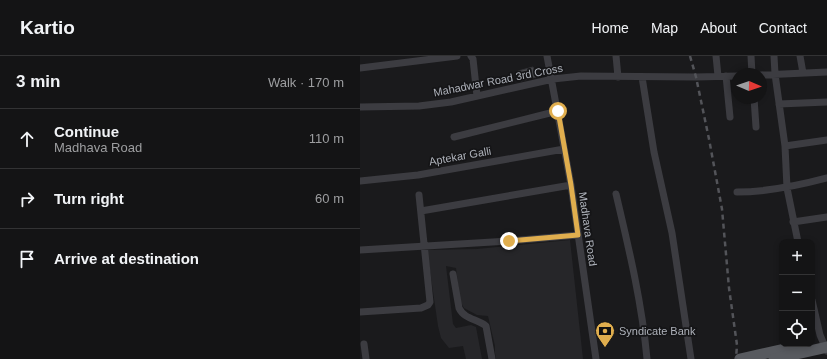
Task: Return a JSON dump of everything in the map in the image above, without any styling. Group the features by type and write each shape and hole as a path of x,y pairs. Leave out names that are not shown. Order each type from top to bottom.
{"main road":[{"path":"815,341 825,336"},
{"path":"740,359 794,347"},
{"path":"774,359 827,347"}],"street":[{"path":"360,68 457,56"},
{"path":"471,56 474,59 477,96"},
{"name":"Madhava Road","path":"547,56 571,185 596,359"},
{"path":"616,56 618,77"},
{"path":"716,56 718,76"},
{"path":"751,56 752,68"},
{"path":"774,56 785,146 787,188 797,239"},
{"path":"800,56 803,73"},
{"path":"767,75 827,72"},
{"name":"Mahadwar Road 3rd Cross","path":"360,107 419,106 451,102 552,80 581,76 731,76"},
{"path":"726,76 730,117"},
{"path":"642,77 654,152 672,233 692,359"},
{"path":"779,104 827,102"},
{"path":"754,104 756,127"},
{"path":"454,137 558,111"},
{"path":"785,146 827,140"},
{"name":"Aptekar Galli","path":"360,181 418,175 564,149"},
{"path":"737,192 755,192 787,188 827,178"},
{"path":"422,211 571,185"},
{"path":"616,194 637,283 646,339 647,359"},
{"path":"360,312 421,308 428,305 430,302 422,211 419,195"},
{"path":"793,222 827,217"},
{"path":"360,250 509,241 578,235"},
{"path":"453,274 461,313 481,322 486,326 492,359"},
{"path":"815,308 825,336 827,351"},
{"path":"364,344 366,359"}],"shaded area":[{"path":"570,240 583,359 496,359 495,346 488,316 477,315 464,308 460,301 456,268 446,266 453,324 456,328 471,325 476,327 482,359 466,359 463,346 449,348 441,338 438,326 427,250 477,249"}],"building":[{"path":"533,67 536,77 521,81 518,71"}],"railway":[{"path":"690,56 709,139 722,209 729,288 737,345 736,359"}],"place":[{"name":"Syndicate Bank","path":"605,348"}],"route":[{"path":"509,241 578,235 558,111"}]}
